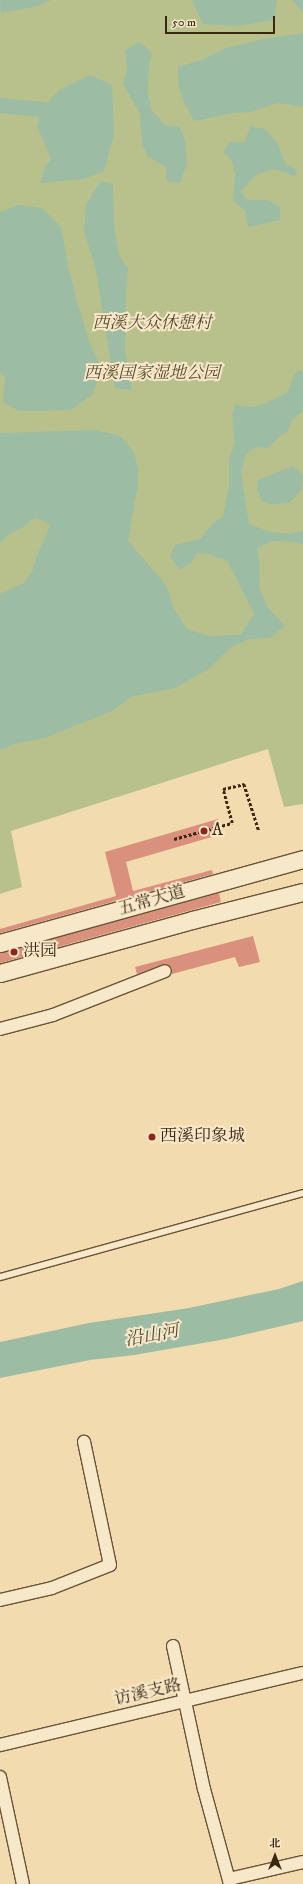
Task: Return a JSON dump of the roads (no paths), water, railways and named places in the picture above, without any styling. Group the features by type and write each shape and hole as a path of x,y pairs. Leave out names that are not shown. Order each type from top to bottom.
{"main road":[{"name":"五常大道","path":"0,943 303,859"},
{"name":"五常大道","path":"0,973 192,920 303,892"}],"street":[{"path":"0,1029 53,1015 165,971"},
{"path":"0,1600 52,1588 110,1565 84,1442"},
{"path":"173,1646 204,1789 229,1882 303,1862"},
{"name":"访溪支路","path":"0,1745 303,1673"},
{"path":"0,1777 24,1884"}],"lane":[{"path":"0,1277 303,1193"}],"water":[{"path":"0,0 51,0 38,6 1,13"},
{"path":"192,0 277,0 274,20 238,26 203,24"},
{"path":"292,0 303,0 303,13 293,1"},
{"path":"303,33 303,107 277,103 251,112 232,113 194,121 184,102 178,84 178,67 201,60 226,48 264,39"},
{"path":"140,42 152,53 149,66 148,94 152,111 165,125 180,127 185,141 187,164 180,183 167,182 166,167 148,157 142,144 140,114 123,84 127,68 125,50"},
{"path":"90,75 112,85 114,134 104,171 84,179 40,183 45,167 51,159 37,126 42,109 59,90"},
{"path":"250,126 265,129 278,144 285,163 297,170 295,176 274,169 256,175 241,191 247,200 267,200 280,207 280,220 248,227 245,211 233,199 235,174 232,161 223,151 230,142 245,142"},
{"path":"101,181 113,184 114,227 119,255 128,268 125,351 132,390 115,388 96,270 84,231 86,204"},
{"path":"18,205 42,208 61,227 69,270 77,301 89,341 102,370 92,395 71,410 19,411 3,402 5,377 0,371 0,212"},
{"path":"299,370 303,372 303,411 292,420 288,431 267,448 255,447 246,454 241,473 249,524 271,532 289,534 303,531 303,544 272,541 257,548 260,565 259,587 268,608 285,626 270,638 250,639 231,647 210,668 175,688 133,696 112,711 41,739 18,743 0,750 0,594 24,583 32,572 37,555 50,526 42,520 34,518 25,526 8,535 0,543 0,433 95,430 120,436 134,452 138,469 138,484 128,541 166,585 174,609 187,629 209,636 240,635 254,614 227,561 209,554 197,553 192,562 180,570 170,556 175,545 200,539 215,521 223,517 229,484 229,459 235,443 232,415 235,405 252,407 267,403 288,392 294,375"},
{"path":"293,466 303,474 302,490 289,503 272,504 262,501 257,490 258,480"},
{"name":"沿山河","path":"303,1281 303,1321 226,1339 134,1355 90,1360 0,1378 0,1342 89,1323 189,1308 279,1289"}],"waterway":[{"path":"0,105 42,109"}],"place":[{"name":"A","path":"204,831"},
{"name":"洪园","path":"14,952"},
{"name":"西溪印象城","path":"152,1137"}],"park label":[{"name":"西溪大众休憩村","path":"152,324"},
{"name":"西溪国家湿地公园","path":"152,374"}]}
